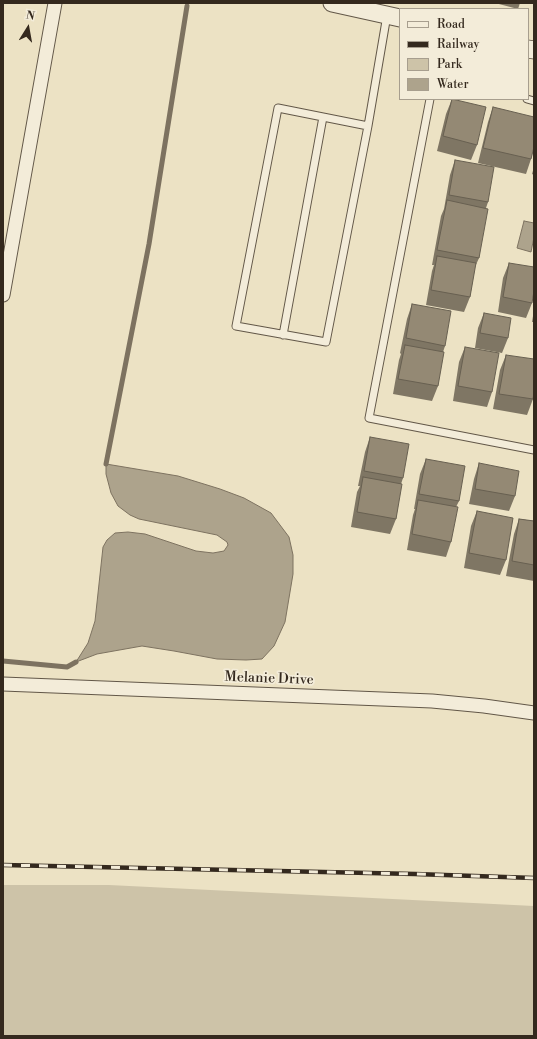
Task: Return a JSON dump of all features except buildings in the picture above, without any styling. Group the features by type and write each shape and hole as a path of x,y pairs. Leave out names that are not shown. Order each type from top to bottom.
{"street":[{"path":"3,295 55,3"},
{"path":"332,3 394,17"},
{"name":"Melanie Drive","path":"3,684 432,701 534,713"}],"lane":[{"path":"368,126 278,108 236,326 326,342 368,126 394,17"},
{"path":"430,100 369,418 534,450"},
{"path":"283,335 323,117"}],"green space":[{"path":"3,885 109,885 534,906 534,1036 3,1036"}],"water":[{"path":"524,221 534,223 534,237 531,252 517,248"},
{"path":"106,464 178,476 244,498 271,513 289,537 293,555 293,574 285,622 274,646 262,659 217,659 142,646 97,654 76,662 88,643 95,621 103,547 107,540 115,533 128,532 145,534 196,551 213,553 224,551 228,545 227,542 217,535 139,519 130,515 118,506 111,493 106,474"}],"waterway":[{"path":"106,464 149,244 187,6"},
{"path":"3,661 67,667 76,662"}],"railway":[{"path":"3,865 534,878"}]}
